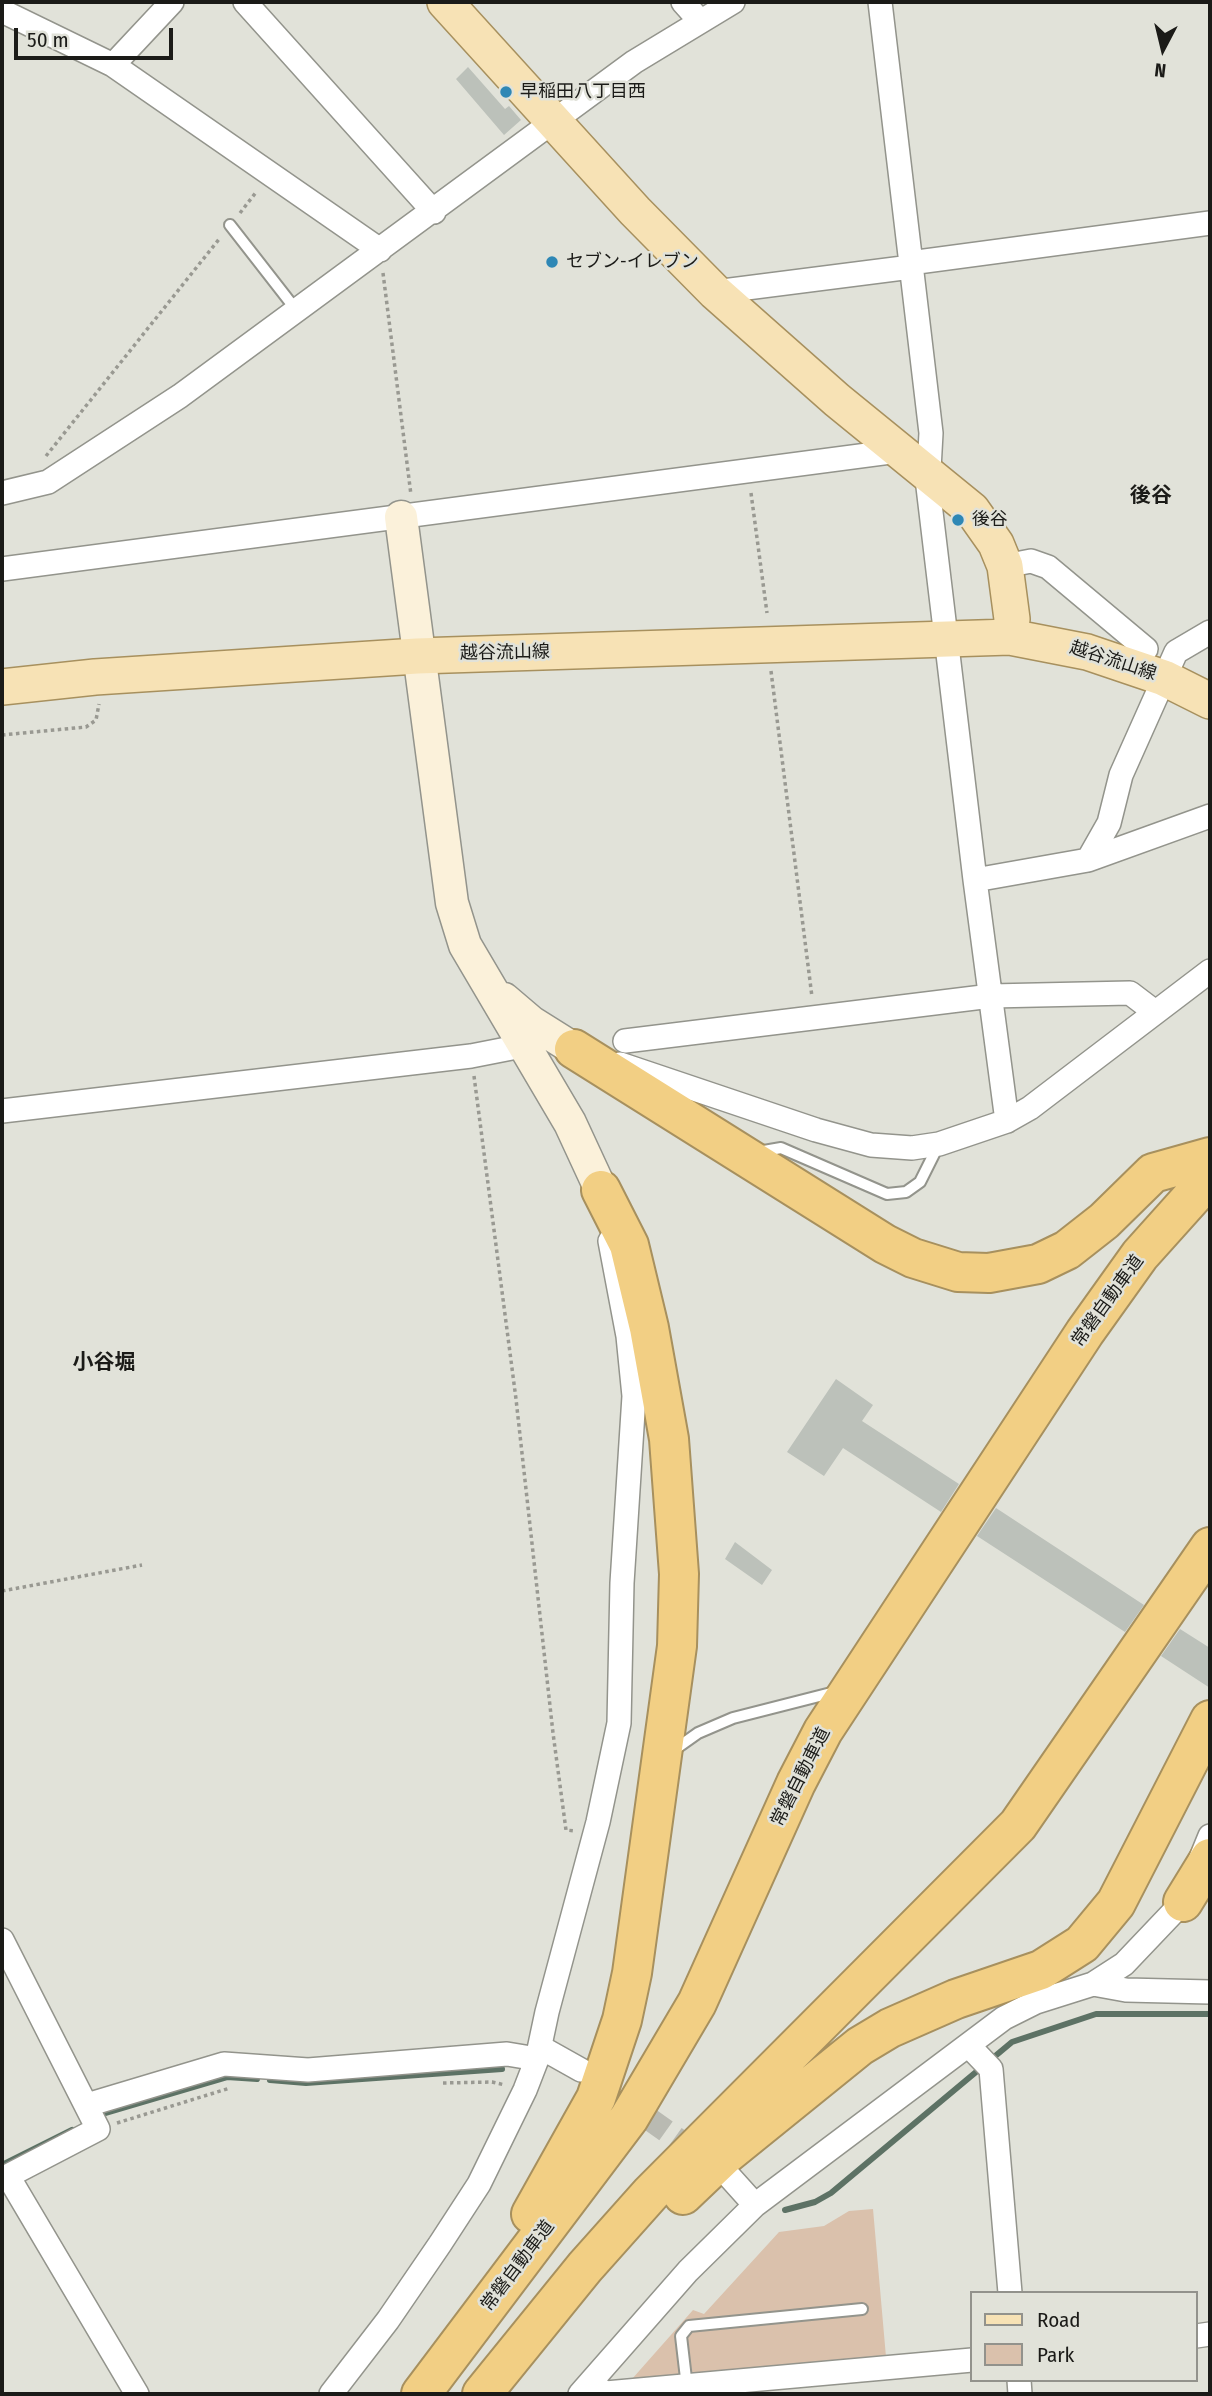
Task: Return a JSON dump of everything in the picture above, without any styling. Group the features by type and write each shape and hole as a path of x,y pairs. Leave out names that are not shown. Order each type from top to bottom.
{"highway":[{"path":"574,1049 913,1258 958,1272 989,1273 1038,1264 1067,1250 1104,1221 1153,1173 1210,1157"},
{"name":"常磐自動車道","path":"427,2386 629,2118 662,2066 697,2003 796,1783 850,1688 1085,1332 1140,1255 1210,1177"},
{"path":"427,2386 579,2133 596,2098 622,2020 632,1973 670,1710 679,1608 669,1439 649,1328 629,1245 601,1191"},
{"path":"482,2394 585,2267 693,2148 989,1858 1018,1825 1210,1547"},
{"path":"515,2394 606,2279 671,2207 724,2156 827,2071 890,2028 956,1999 1041,1970 1082,1944 1116,1903 1210,1720"},
{"path":"1183,1902 1210,1858"}],"main road":[{"path":"445,2 554,124 715,292 898,451 972,510 996,544 1005,566 1012,619 1010,637"},
{"name":"越谷流山線","path":"2,687 95,677 417,656 768,647 1010,637 1077,649 1164,678 1210,701"}],"street":[{"path":"113,65 172,2"},
{"path":"245,2 434,212"},
{"path":"683,2 701,21"},
{"path":"12,491 48,482 145,419 434,212 634,62 733,2"},
{"path":"880,2 931,433 927,474 975,880 1007,1121"},
{"path":"2,11 113,65 380,250"},
{"path":"715,292 1210,223"},
{"path":"2,569 898,451"},
{"path":"331,2394 388,2320 478,2184 525,2090 539,2053 595,1834 619,1723 622,1583 634,1396 628,1336 601,1191 570,1123 479,973 465,945 452,903 417,656 407,516"},
{"path":"1005,566 1031,561 1048,567 1146,649"},
{"path":"1088,860 1109,823 1121,775 1177,652 1210,632"},
{"path":"975,880 1088,860 1210,816"},
{"path":"479,973 531,1023 574,1049 816,1130 871,1145 912,1148 939,1144 1007,1121 1030,1108 1210,971"},
{"path":"625,1041 991,996 1130,993 1155,1012"},
{"path":"2,1111 471,1056 522,1046"},
{"path":"585,2389 688,2271 755,2205 1015,2012 1036,2002 1093,1984 1124,1965 1183,1902 1210,1836"},
{"path":"2,1940 98,2129 5,2178 137,2394"},
{"path":"1093,1984 1126,1990 1210,1992"},
{"path":"969,2046 991,2069 1010,2291"},
{"path":"87,2105 224,2064 308,2070 539,2053 581,2070"},
{"path":"728,2175 755,2205"},
{"path":"585,2389 623,2393 970,2360"}],"lane":[{"path":"230,225 297,311"},
{"path":"742,1155 781,1149 887,1194 906,1192 919,1182 939,1144"},
{"path":"661,1766 673,1751 698,1733 733,1718 850,1688"},
{"path":"687,2387 681,2336 689,2326 862,2309"}],"path":[{"path":"12,491 271,173"},
{"path":"380,250 407,516"},
{"path":"748,471 766,613"},
{"path":"768,647 815,1016"},
{"path":"2,735 86,727 96,720 99,707 95,677"},
{"path":"471,1056 516,1399 566,1830 595,1834"},
{"path":"2,1591 142,1565"},
{"path":"442,2083 492,2082 525,2090"},
{"path":"98,2129 228,2088 240,2089"}],"green space":[{"path":"873,2209 886,2357 632,2379 693,2310 704,2314 779,2232 824,2226 849,2211"}],"building":[{"path":"468,67 505,109 509,106 521,120 504,135 456,79"},
{"path":"836,1379 873,1405 862,1421 959,1484 941,1512 843,1448 824,1476 787,1452"},
{"path":"996,1508 1144,1605 1125,1632 977,1536"},
{"path":"735,1542 772,1570 762,1585 725,1559"},
{"path":"1180,1629 1210,1648 1210,1688 1161,1656"}],"waterway":[{"path":"785,2210 815,2202 831,2193 1012,2042 1096,2014 1210,2014"},
{"path":"270,2080 306,2083 502,2069"},
{"path":"105,2113 227,2077 257,2079"},
{"path":"2,2165 72,2130"}],"tunnel":[{"path":"592,2078 701,2156"}],"place":[{"name":"早稲田八丁目西","path":"506,92"},
{"name":"セブン-イレブン","path":"552,262"},
{"name":"後谷","path":"958,520"}],"district":[{"name":"後谷","path":"1151,496"},
{"name":"小谷堀","path":"104,1363"}]}
